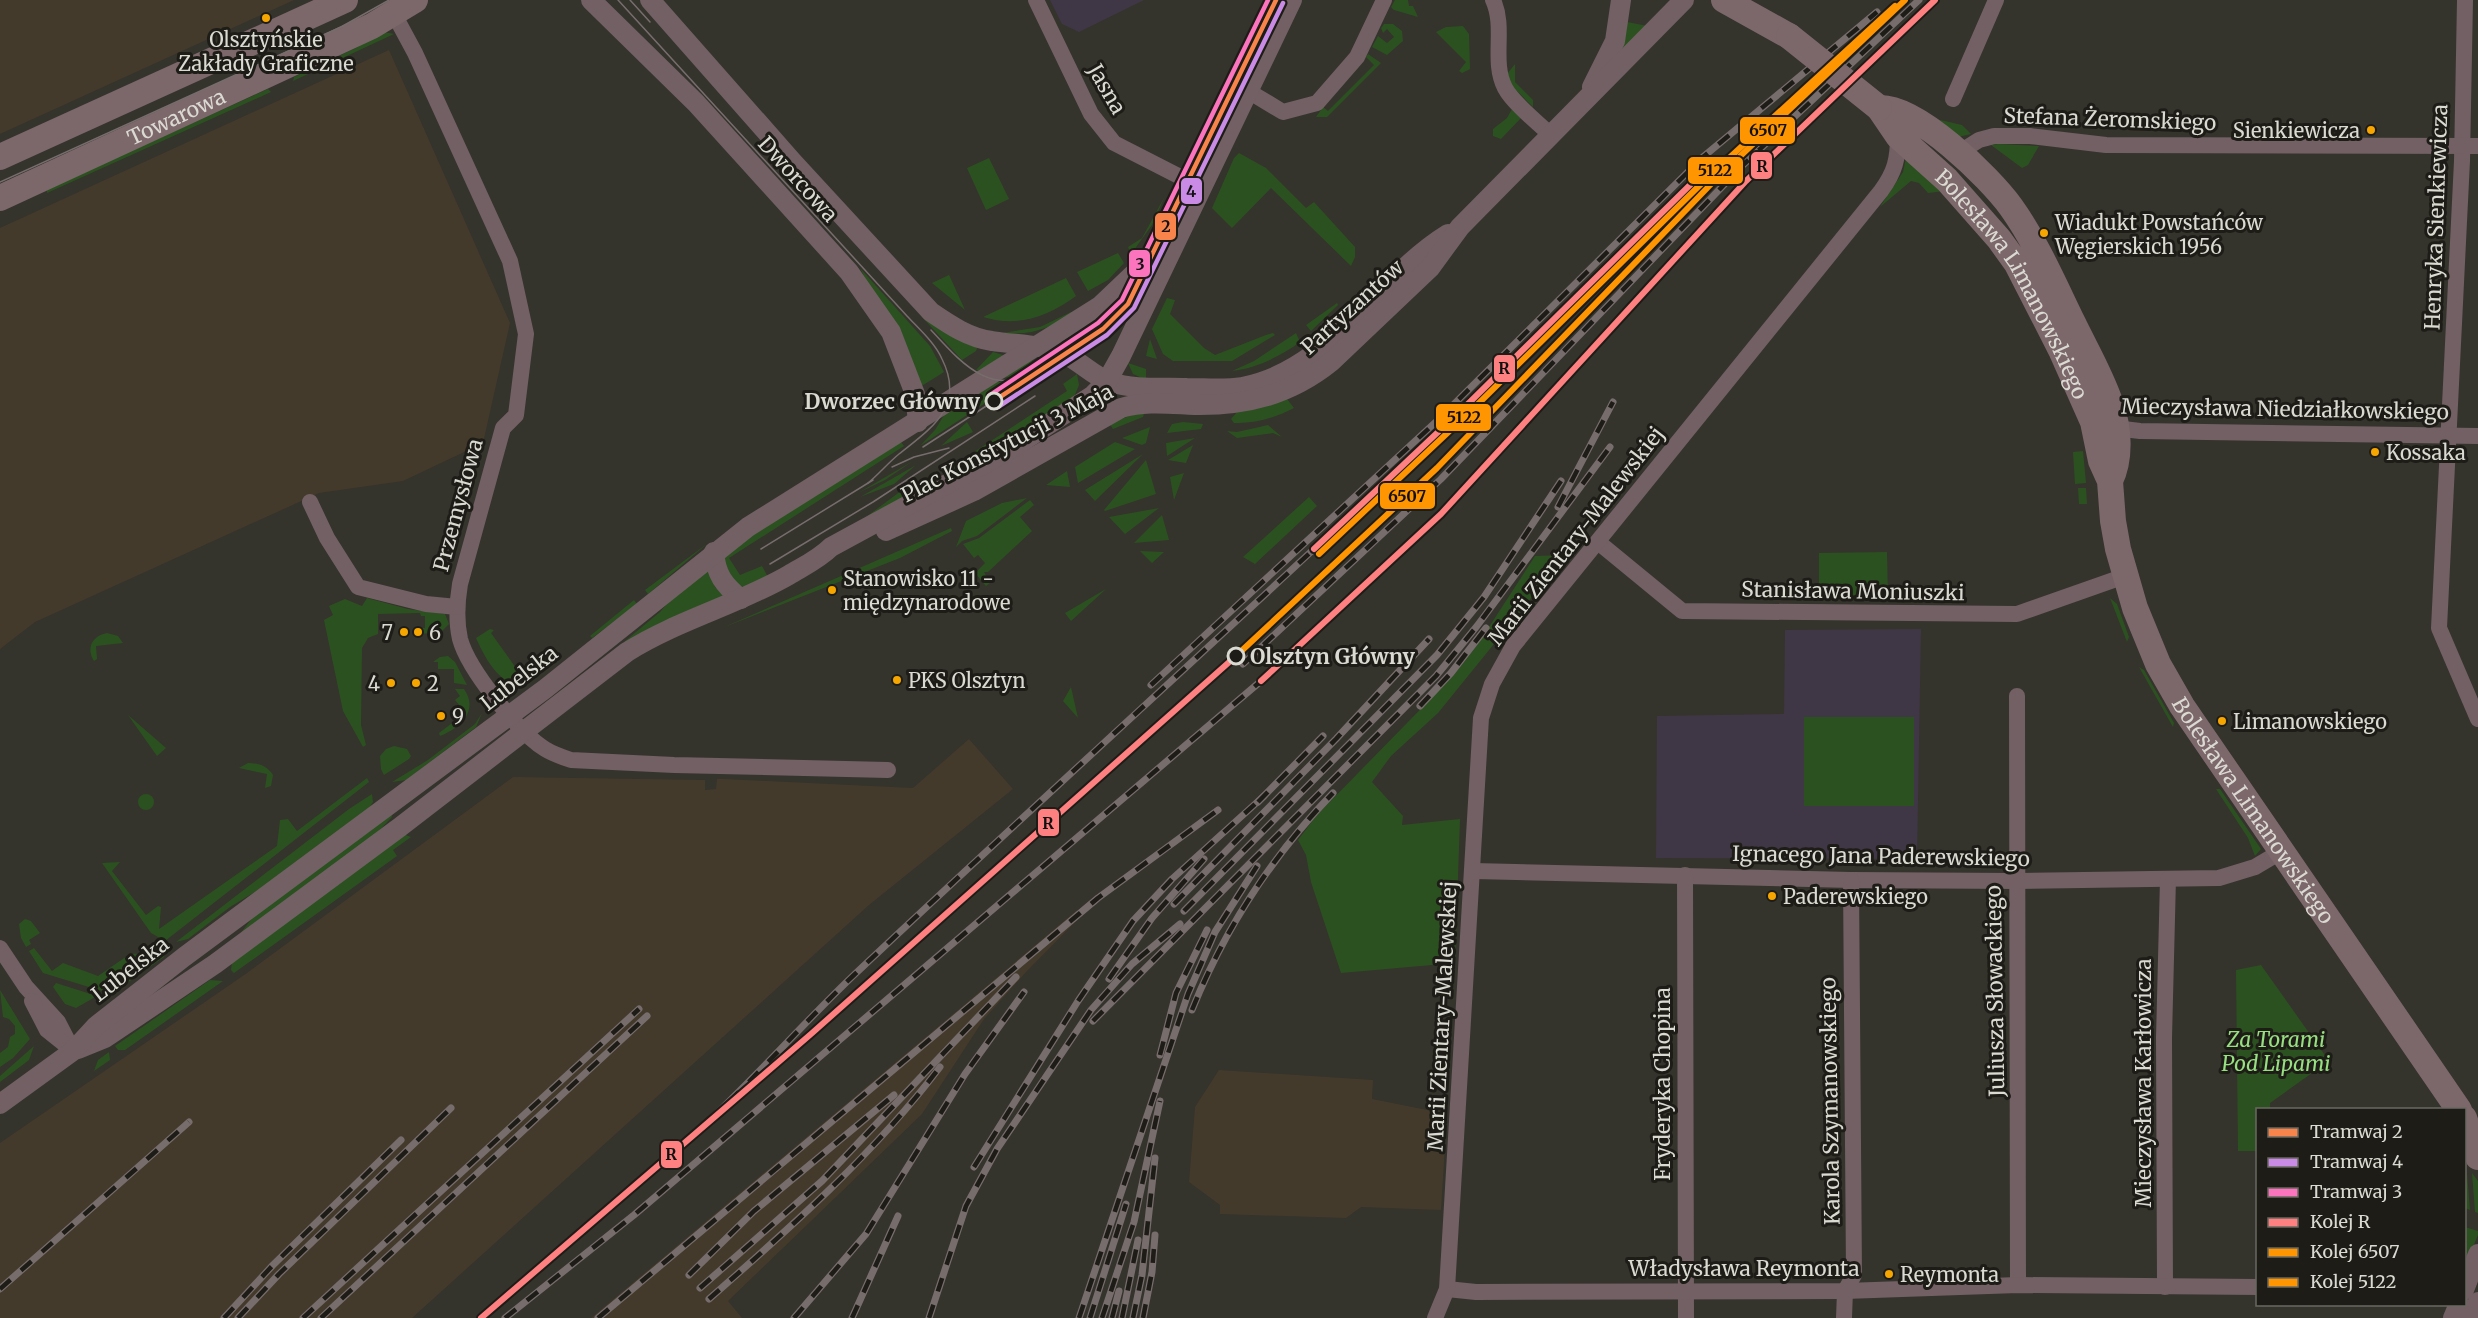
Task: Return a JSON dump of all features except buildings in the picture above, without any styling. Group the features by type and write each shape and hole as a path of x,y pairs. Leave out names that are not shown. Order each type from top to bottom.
{"main road":[{"name":"Towarowa","path":"0,157 345,0"},
{"name":"Towarowa","path":"0,198 394,14 415,0"},
{"name":"Bolesława Limanowskiego","path":"1724,0 1786,33 1879,108 1898,136 1965,199 2017,264 2061,350 2104,426 2119,459 2110,481 2113,521 2125,576 2144,631 2182,706 2458,1108"},
{"name":"Bolesława Limanowskiego","path":"1767,0 1786,33"},
{"name":"Bolesława Limanowskiego","path":"1879,108 1895,110 1910,118 1960,152 2010,206 2032,240 2101,381 2112,407 2104,426"},
{"name":"Bolesława Limanowskiego","path":"2467,1121 2478,1157"}],"street":[{"name":"Dworcowa","path":"591,0 696,103 855,279 891,332 915,394 918,422"},
{"name":"Dworcowa","path":"650,0 792,161 931,312 953,327 975,337 1038,347"},
{"name":"Jasna","path":"1036,0 1091,114 1114,143 1195,185"},
{"path":"1107,381 1276,0"},
{"path":"741,599 726,587 719,577 714,552 757,521 1091,313 1125,285 1163,237 1195,185 1248,91 1292,0"},
{"path":"1248,91 1283,112 1317,103 1357,57 1384,0"},
{"path":"1493,0 1500,14 1500,72 1506,90 1552,136"},
{"name":"Partyzantów","path":"1585,103 1615,41 1621,0"},
{"name":"Partyzantów","path":"1222,397 1244,403 1276,394 1324,367 1430,268 1460,227 1585,103 1684,0"},
{"path":"1953,99 1996,0"},
{"name":"Henryka Sienkiewicza","path":"2465,0 2470,146 2448,435 2439,628 2478,719"},
{"name":"Przemysłowa","path":"394,14 510,261 526,333 516,415 503,428 460,584 457,607 460,639 468,658 524,732"},
{"name":"Marii Zientary-Malewskiej","path":"1435,1318 1447,1289 1474,871 1481,718 1492,684 1513,646 1894,174 1898,159 1898,136"},
{"name":"Stefana Żeromskiego","path":"1960,152 1979,140 1994,136 2030,136 2106,145 2470,146"},
{"name":"Plac Konstytucji 3 Maja","path":"1038,347 1065,354 1107,381 1222,397"},
{"name":"Plac Konstytucji 3 Maja","path":"741,599 1029,437 1092,396 1107,381"},
{"name":"Plac Konstytucji 3 Maja","path":"821,556 835,553 974,491 1121,408 1222,397"},
{"name":"Mieczysława Niedziałkowskiego","path":"2104,426 2478,436"},
{"path":"310,502 327,538 358,587 426,604 457,607"},
{"path":"884,532 904,508"},
{"name":"Stanisława Moniuszki","path":"1598,542 1682,611 2017,614 2125,576"},
{"name":"Lubelska","path":"0,1104 73,1051 96,1026 184,957 510,715 714,552"},
{"name":"Lubelska","path":"73,1051 105,1038 215,964 646,640 741,599"},
{"name":"Juliusza Słowackiego","path":"2017,696 2018,1285"},
{"path":"524,732 545,750 571,760 888,770"},
{"name":"Ignacego Jana Paderewskiego","path":"1474,871 1851,880 2016,881 2219,878 2269,861 2282,851"},
{"name":"Fryderyka Chopina","path":"1685,875 1686,1318"},
{"name":"Mieczysława Karłowicza","path":"2165,1287 2164,1038 2168,879"},
{"name":"Karola Szymanowskiego","path":"1845,1318 1845,1291 1854,1275 1851,880"},
{"path":"0,948 26,987 47,1030 73,1051"},
{"path":"2466,1282 2478,1254"},
{"name":"Władysława Reymonta","path":"1447,1289 1476,1292 1686,1292 1845,1291 2018,1285 2256,1287"},
{"path":"2456,1312 2478,1302"}],"shaded area":[{"path":"0,0 294,0 0,134"},
{"path":"1050,0 1144,0 1079,32 1062,24"},
{"path":"389,50 510,323 483,443 403,481 319,493 35,622 0,649 0,228"},
{"path":"1921,629 1917,859 1656,858 1657,716 1784,714 1785,630"},
{"path":"969,739 1013,789 869,905 412,1318 0,1318 0,1143 247,973 513,777 705,780 705,790 716,789 717,779 913,788"},
{"path":"1076,911 1081,916 984,1019 922,1114 728,1301 742,1318 591,1318"},
{"path":"1219,1070 1373,1080 1372,1099 1447,1114 1441,1210 1361,1207 1346,1218 1220,1214 1220,1205 1189,1182 1195,1107"}],"green space":[{"path":"1395,0 1408,0 1409,6 1413,6 1418,17 1394,10 1391,7"},
{"path":"1627,22 1648,26 1613,63"},
{"path":"1384,24 1393,24 1402,31 1403,41 1387,55 1372,47 1378,36 1387,43 1394,37 1387,29 1383,33 1381,28"},
{"path":"1463,26 1469,34 1470,69 1462,73 1459,71 1466,62 1436,32 1446,27"},
{"path":"383,32 394,34 293,81 294,77 358,47 362,40"},
{"path":"1368,54 1381,63 1327,117 1316,117 1323,107 1328,111 1374,65 1366,57"},
{"path":"1515,64 1515,82 1533,100 1533,107 1510,84 1507,74"},
{"path":"268,89 271,92 47,193 47,189"},
{"path":"1512,109 1521,118 1501,139 1493,136 1493,129 1507,118"},
{"path":"1936,119 1962,125 1971,134 1958,137"},
{"path":"1991,145 2039,146 2028,165 2022,168"},
{"path":"1239,153 1266,168 1306,208 1314,202 1355,247 1355,257 1351,266 1271,188 1232,228 1212,208 1234,158"},
{"path":"989,158 1009,199 986,210 967,168"},
{"path":"1906,158 1945,191 1928,193 1919,183 1911,181 1880,207 1903,172"},
{"path":"1165,196 1152,225 1131,254 1128,247 1142,238"},
{"path":"1118,253 1124,263 1108,280 1088,291 1077,272"},
{"path":"860,268 930,346 944,372 920,387"},
{"path":"949,275 950,277 965,310 932,283"},
{"path":"1066,278 1076,296 1055,309 1021,320 996,320 983,317"},
{"path":"1137,283 1122,307 1105,322 1100,316"},
{"path":"1167,298 1175,300 1170,314 1204,348 1215,355 1266,335 1273,333 1275,335 1232,361 1173,361 1163,354 1152,329"},
{"path":"1337,303 1338,305 1311,331 1306,325"},
{"path":"1074,312 1040,330 1013,334 1002,333 1040,327"},
{"path":"921,316 978,346 976,351 962,360"},
{"path":"1086,326 1091,332 1072,344 1065,340"},
{"path":"1296,333 1300,342 1285,352 1268,361 1232,371 1254,361"},
{"path":"1150,339 1157,359 1146,356"},
{"path":"993,352 1006,356 982,372 976,370"},
{"path":"1041,358 1053,358 1028,373 1003,378 1028,362"},
{"path":"1128,363 1146,369 1146,380 1133,374"},
{"path":"1077,374 1079,385 1074,397 1032,427 944,477 945,471 1067,391 1063,384"},
{"path":"995,382 1017,382 920,446 935,430 946,412"},
{"path":"1287,399 1294,408 1273,417 1242,423 1234,423 1231,419 1237,412"},
{"path":"1145,411 1143,417 1113,429 1109,423"},
{"path":"967,422 973,432 941,446"},
{"path":"1183,422 1203,424 1201,429 1167,433 1172,424"},
{"path":"1268,425 1282,437 1273,433 1237,438 1227,431 1237,432"},
{"path":"1150,427 1146,443 1142,445 1122,438"},
{"path":"1195,438 1167,456 1166,443"},
{"path":"900,441 904,446 729,558 740,575 762,566 769,579 746,587 735,583 727,574 724,563 725,551"},
{"path":"1115,442 1135,449 1078,483 1075,467"},
{"path":"1193,445 1186,463 1168,460"},
{"path":"2083,451 2086,483 2075,484 2073,452"},
{"path":"1143,454 1095,501 1085,490"},
{"path":"1146,460 1156,494 1105,511 1104,510"},
{"path":"913,461 885,480 858,493"},
{"path":"916,465 894,484 860,497"},
{"path":"1067,471 1070,487 1046,485"},
{"path":"1184,473 1174,500 1170,477"},
{"path":"909,485 914,495 862,520"},
{"path":"2078,488 2086,488 2087,504 2079,504"},
{"path":"1309,497 1317,506 1255,564 1243,557"},
{"path":"1027,498 977,536 962,541 956,547 966,521 1002,503"},
{"path":"1030,500 1034,505 1020,517 1032,531 988,572 984,572 990,583 986,586 975,573 985,563 978,555 974,558 963,544 979,538"},
{"path":"1159,508 1125,534 1109,517"},
{"path":"1162,515 1169,540 1134,543"},
{"path":"951,528 952,531 900,558 722,628"},
{"path":"708,543 648,594 645,590"},
{"path":"1140,551 1164,552 1152,563"},
{"path":"1887,552 1888,596 1819,596 1819,553"},
{"path":"1566,555 1438,713 1391,756 1372,782 1403,816 1402,825 1460,819 1455,963 1341,973 1311,882 1306,855 1298,840 1317,815 1454,675 1478,644 1535,556"},
{"path":"707,564 715,587 724,596 625,644 624,642 660,612 690,578"},
{"path":"1106,589 1071,621 1065,613"},
{"path":"367,598 408,609 445,614 449,624 441,632 421,634 421,628 425,628 425,616 421,616 420,613 378,614 378,634 368,638 362,648 361,725 366,745 363,747 343,711 324,620 333,615 329,606 345,599 362,606"},
{"path":"2110,598 2117,604 2129,637 2127,642"},
{"path":"634,600 637,604 592,638 590,636"},
{"path":"490,629 494,630 491,633 526,682 517,684 509,682 495,671 476,638"},
{"path":"107,633 118,636 123,643 96,646 97,659 94,661 91,652 92,643"},
{"path":"448,656 455,662 467,685 454,683 454,669 438,669 438,662 433,662 440,657"},
{"path":"2139,667 2144,670 2174,723 2173,727"},
{"path":"1071,687 1078,718 1063,701"},
{"path":"455,689 464,689 470,704 469,711 461,723 440,736 439,733 460,717 455,710 460,706 455,700 460,696"},
{"path":"482,713 476,727 406,780 392,782 428,760 475,724"},
{"path":"128,715 166,748 157,756"},
{"path":"1804,717 1914,717 1914,806 1804,806"},
{"path":"394,746 407,749 411,756 384,775 380,756 386,749"},
{"path":"248,763 259,764 268,769 273,775 271,786 265,788 267,774 239,768"},
{"path":"367,778 369,782 165,941 151,933 102,863 120,862 112,871 146,915 158,906 161,907 159,929 277,846 280,820 288,819 297,831"},
{"path":"2216,789 2220,789 2261,849 2255,856 2248,838"},
{"path":"146,794 154,802 146,810 138,802"},
{"path":"372,794 373,802 369,808 276,879 230,907 188,939 176,942 349,809"},
{"path":"391,813 392,817 373,837 240,934 253,917"},
{"path":"403,834 411,837 393,850 397,856 234,973 231,970 232,962"},
{"path":"25,919 31,921 40,933 29,940 31,944 26,947 21,938 19,924"},
{"path":"34,948 52,971 63,963 98,976 130,954 151,953 102,991 43,973 29,951"},
{"path":"163,954 164,957 116,989"},
{"name":"Za Torami Pod Lipami","path":"2261,965 2329,1061 2270,1103 2270,1108 2256,1108 2256,1151 2238,1151 2236,970"},
{"path":"210,980 223,981 125,1050 118,1050 115,1046"},
{"path":"56,983 97,996 76,1008 65,1004 53,987"},
{"path":"0,990 30,1039 13,1058 0,1067 0,1053 8,1047 10,1037 15,1034 15,1026 9,1019 3,1017"},
{"path":"34,1046 29,1060 0,1082 0,1076"},
{"path":"109,1052 110,1060 94,1071 98,1060"},
{"path":"2467,1173 2470,1210 2466,1208"},
{"path":"2472,1173 2478,1181 2478,1213 2475,1212"},
{"path":"2466,1227 2478,1231 2466,1264"}],"tram line":[{"path":"0,182 341,27 389,0"},
{"path":"618,0 926,336 939,353 948,376 950,391 941,415 933,426 868,483"},
{"path":"630,0 650,22"},
{"name":"3","path":"990,395 1098,323 1122,300 1268,0"},
{"name":"2","path":"994,401 1103,329 1128,304 1276,0"},
{"name":"4","path":"998,407 1107,335 1134,308 1283,3"},
{"path":"931,330 955,356 981,374 995,380 1009,381 1026,377 1044,368"},
{"path":"770,564 873,502 1035,396"},
{"path":"923,447 994,401"},
{"path":"892,467 914,457 949,448"},
{"path":"761,549 873,480"}],"railway":[{"path":"1243,664 1441,479 1742,166 1919,0"},
{"path":"1151,685 1439,419 1703,157 1877,12"},
{"path":"1558,507 1613,402"},
{"path":"1093,1021 1436,676 1477,626 1610,447"},
{"path":"1184,911 1437,655 1484,597 1561,481"},
{"path":"688,1140 731,1100 855,974 1314,549"},
{"path":"1420,706 1451,673 1486,628"},
{"path":"1174,904 1336,739 1429,639"},
{"path":"505,1318 634,1215 1261,681"},
{"path":"1258,802 1323,736"},
{"path":"1192,1010 1219,950 1252,894 1290,842 1333,793"},
{"path":"974,1167 1078,1001 1133,921 1172,879 1264,796"},
{"path":"598,1318 1098,898 1218,810"},
{"path":"1109,979 1152,918 1204,859"},
{"path":"1079,1318 1188,994 1215,932 1257,866"},
{"path":"929,1318 966,1206 997,1149 1091,1010 1132,964 1180,924"},
{"path":"1160,1055 1176,993 1207,930"},
{"path":"700,1288 822,1181 1016,977"},
{"path":"794,1318 866,1234 965,1074 1024,992"},
{"path":"303,1318 639,1009"},
{"path":"321,1318 647,1016"},
{"path":"709,1299 801,1217 860,1160 940,1067"},
{"path":"689,1275 754,1211 894,1095"},
{"path":"1102,1318 1134,1222 1160,1101"},
{"path":"238,1318 279,1274 451,1108"},
{"path":"0,1289 189,1122"},
{"path":"224,1318 273,1265 401,1140"},
{"path":"1133,1318 1142,1275 1155,1158"},
{"path":"1090,1318 1126,1204"},
{"path":"852,1318 898,1216"},
{"path":"1143,1318 1152,1272 1155,1235"},
{"path":"1122,1318 1138,1240"},
{"path":"1112,1318 1119,1291"}],"rail line":[{"name":"6507","path":"1236,656 1437,468 1713,182 1905,0"},
{"name":"R","path":"1261,681 1441,514 1746,181 1935,0"},
{"name":"5122","path":"1319,554 1476,406 1704,181 1895,6"},
{"name":"R","path":"1314,549 1471,401 1691,184"},
{"name":"R","path":"481,1318 811,1034 1236,656"}],"place":[{"name":"Olsztyńskie Zakłady Graficzne","path":"266,18"},
{"name":"Sienkiewicza","path":"2371,130"},
{"name":"Wiadukt Powstańców Węgierskich 1956","path":"2044,233"},
{"name":"Dworzec Główny","path":"994,401"},
{"name":"Kossaka","path":"2375,452"},
{"name":"Stanowisko 11 - międzynarodowe","path":"832,590"},
{"name":"7","path":"404,632"},
{"name":"6","path":"418,632"},
{"name":"Olsztyn Główny","path":"1236,656"},
{"name":"PKS Olsztyn","path":"897,680"},
{"name":"4","path":"391,683"},
{"name":"2","path":"416,683"},
{"name":"9","path":"441,716"},
{"name":"Limanowskiego","path":"2222,721"},
{"name":"Paderewskiego","path":"1772,896"},
{"name":"Reymonta","path":"1889,1274"}]}
